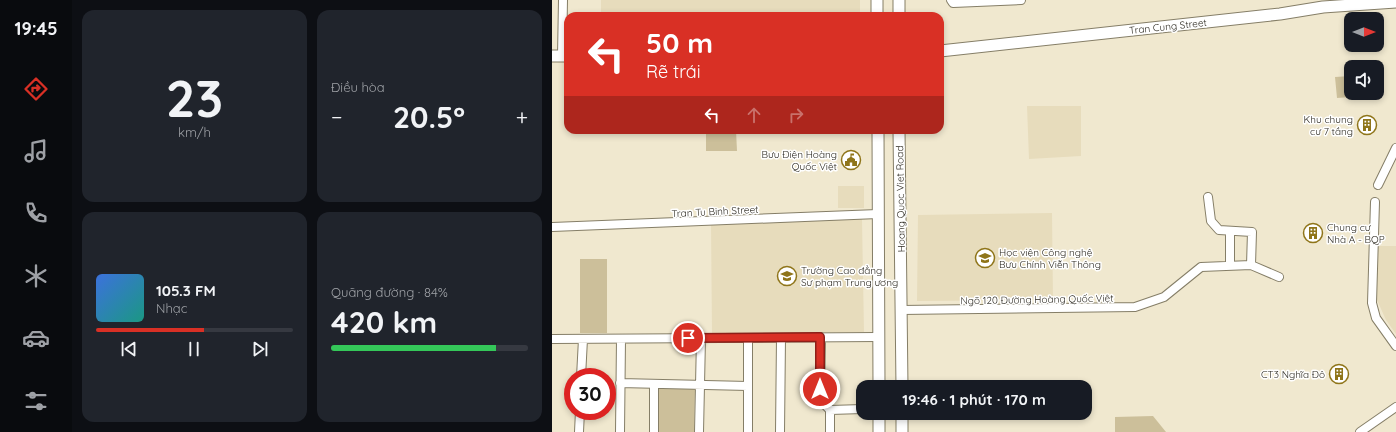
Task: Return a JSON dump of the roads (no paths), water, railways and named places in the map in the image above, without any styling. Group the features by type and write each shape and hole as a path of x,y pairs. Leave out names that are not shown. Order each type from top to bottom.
{"main road":[{"path":"877,0 877,12"},
{"path":"899,0 899,12"},
{"name":"Tran Cung Street","path":"944,51 1280,14 1323,4 1396,2"},
{"path":"878,134 879,380"},
{"name":"Hoang Quoc Viet Road","path":"899,134 902,380"},
{"path":"879,420 879,432"},
{"path":"902,420 902,432"}],"street":[{"path":"561,56 562,0"},
{"path":"950,0 953,3 1021,0"},
{"path":"1378,185 1396,148"},
{"path":"1208,197 1208,209 1211,221 1219,230 1252,232 1251,265 1279,277"},
{"path":"1375,202 1372,303 1376,318 1396,346"},
{"name":"Tran Tu Binh Street","path":"552,228 878,214"},
{"path":"1230,231 1230,266"},
{"name":"Ngõ 120 Đường Hoàng Quốc Việt","path":"901,310 1135,307 1164,297 1201,267 1251,265"},
{"path":"820,337 820,400 830,410 830,432"},
{"path":"552,339 878,337"},
{"path":"699,432 701,338"},
{"path":"748,338 748,432"},
{"path":"780,432 781,338"},
{"path":"581,368 583,339"},
{"path":"620,432 621,339"},
{"path":"620,383 748,386"},
{"path":"654,384 654,432"},
{"path":"1360,432 1396,407"},
{"path":"830,410 856,409"},
{"path":"579,432 580,420"}],"place":[{"name":"Khu chung cư 7 tầng","path":"1367,125"},
{"name":"Bưu Điện Hoàng Quốc Việt","path":"851,160"},
{"name":"Chung cư Nhà A - BQP","path":"1313,233"},
{"name":"Học viện Công nghệ Bưu Chính Viễn Thông","path":"985,258"},
{"name":"Trường Cao đẳng Sư phạm Trung ương","path":"787,276"},
{"name":"CT3 Nghĩa Đô","path":"1339,374"}]}
